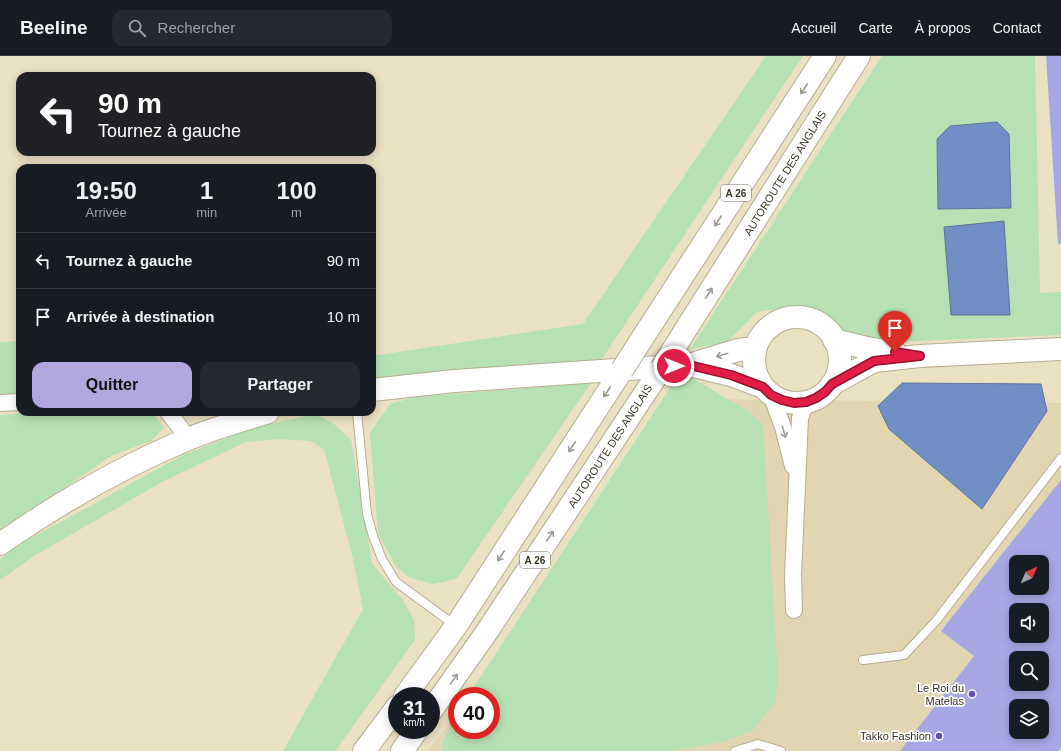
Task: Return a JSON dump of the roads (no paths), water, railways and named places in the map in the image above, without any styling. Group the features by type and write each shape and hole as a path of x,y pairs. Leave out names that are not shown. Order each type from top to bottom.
{"main road":[{"name":"A 26","path":"412,687 456,626 825,56"},
{"name":"AUTOROUTE DES ANGLAIS","path":"440,698 486,633 636,407 859,56"},
{"path":"689,365 731,375 767,391 782,400 794,403 806,402 825,392 832,384 837,374 840,362 838,351 834,340 825,328 813,320 799,317 785,319 772,325 762,335 755,348 754,362 756,375 767,391"},
{"path":"834,340 870,349 920,356"},
{"path":"376,390 454,381 689,365 738,350 755,348"},
{"path":"832,384 874,361 920,356 1061,349"},
{"path":"0,544 80,492 133,464 189,439 256,416"},
{"path":"364,751 388,719"},
{"path":"402,751 411,739"}],"street":[{"path":"767,391 782,427 796,479"},
{"path":"0,404 16,402"},
{"path":"794,610 793,576 796,479 800,418 806,402"},
{"path":"171,416 189,439"}],"lane":[{"path":"357,416 368,514 382,559 396,582 456,626"},
{"path":"863,660 904,655 936,621 1061,458"},
{"path":"735,751 758,744 781,751"}],"water":[{"path":"997,122 1009,134 1011,208 938,209 937,139 950,126"},
{"path":"1004,221 1010,315 951,315 944,227"},
{"path":"902,383 1041,384 1047,411 982,509 889,429 878,406"}],"place":[{"name":"Le Roi du Matelas","path":"972,694"},
{"name":"Takko Fashion","path":"939,736"}]}
